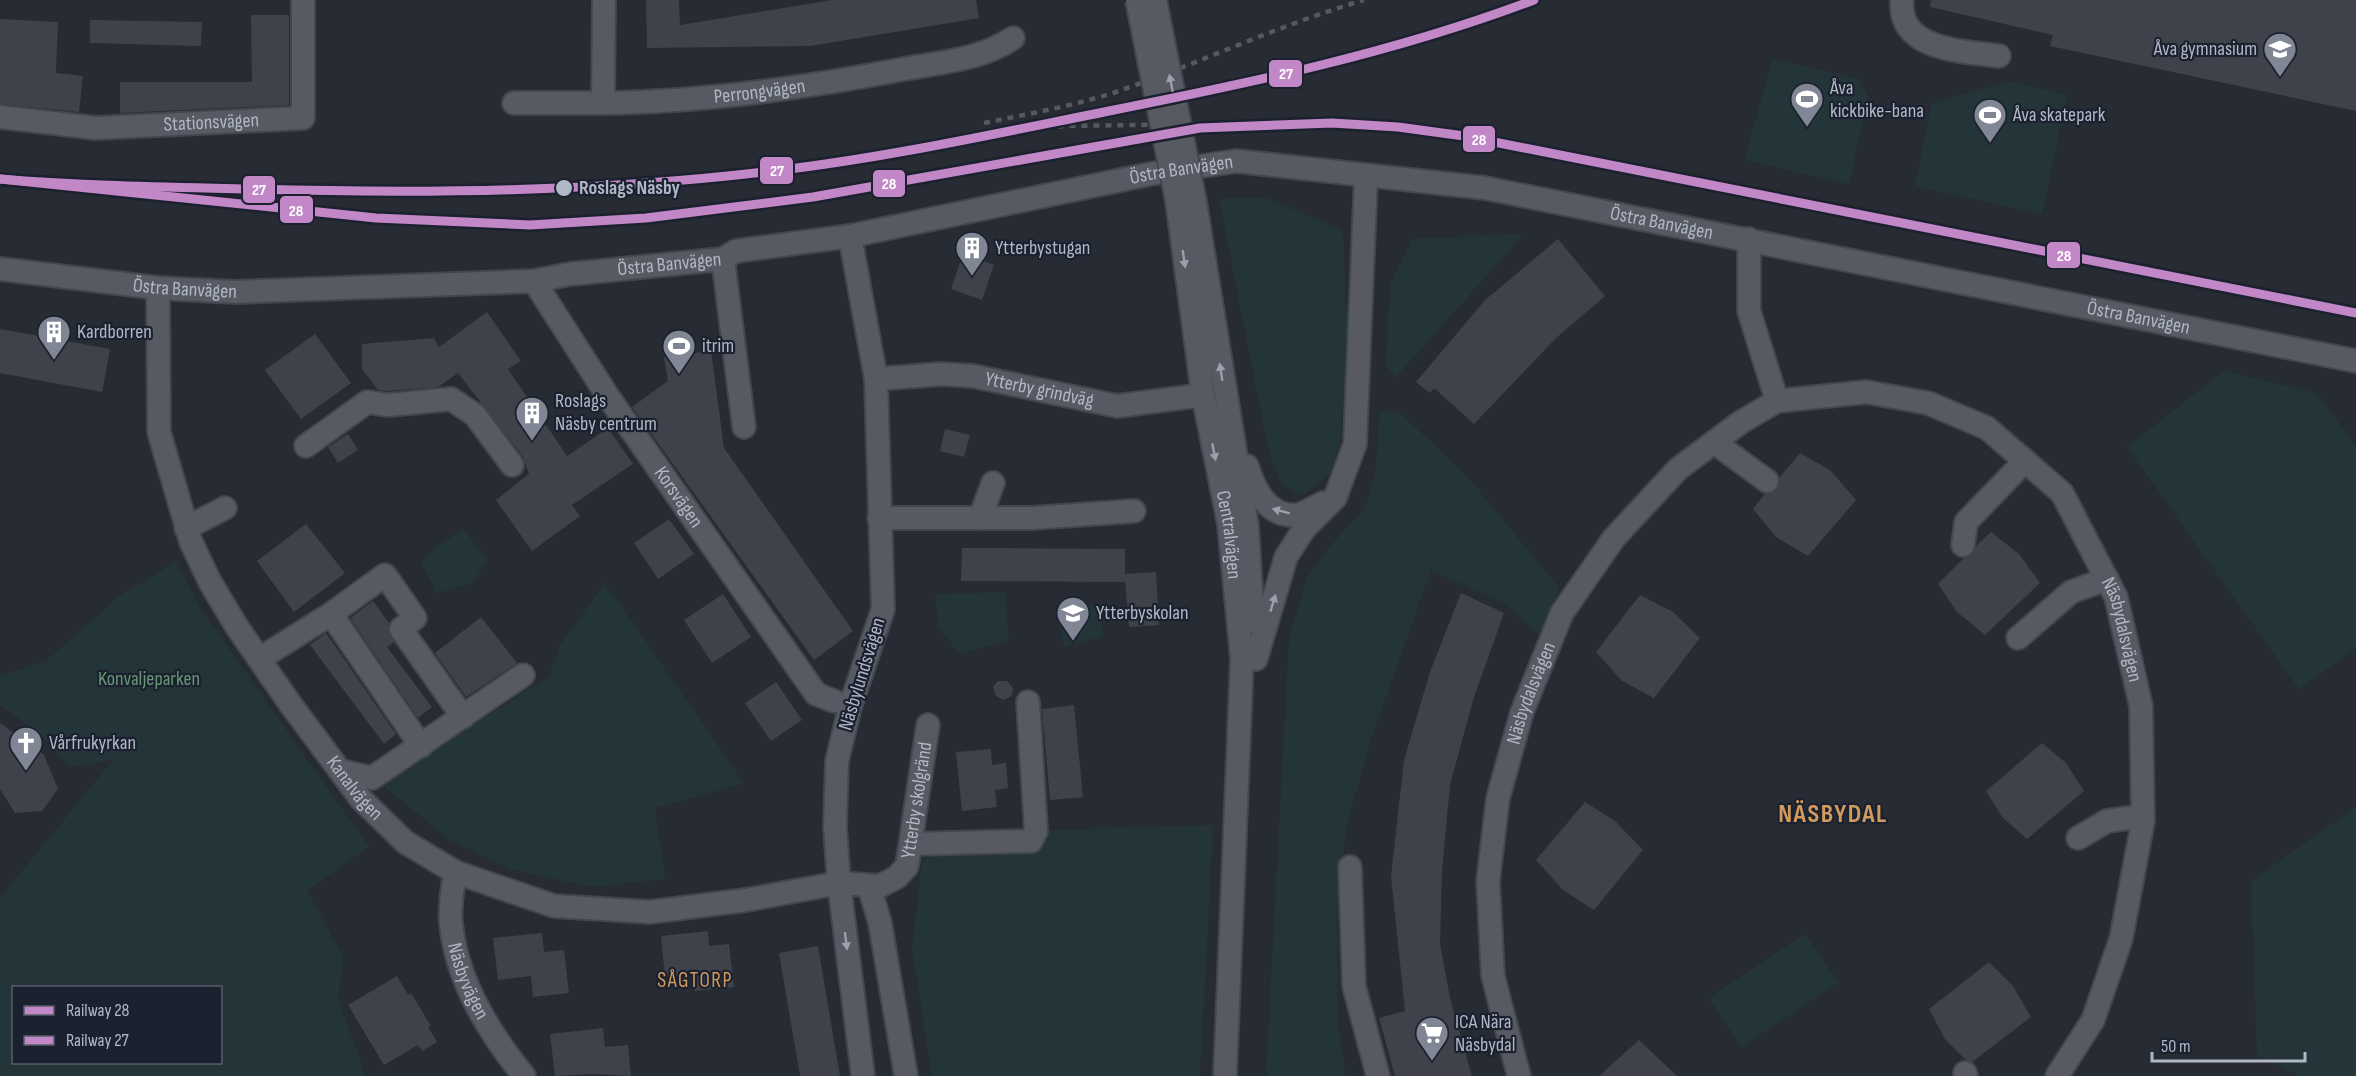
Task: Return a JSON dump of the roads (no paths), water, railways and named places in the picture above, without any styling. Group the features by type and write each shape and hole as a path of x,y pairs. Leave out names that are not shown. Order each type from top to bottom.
{"street":[{"name":"Stationsvägen","path":"0,117 96,128 303,118 303,0"},
{"path":"603,104 604,0"},
{"name":"Centralvägen","path":"1137,0 1186,202 1225,398 1247,525 1256,659 1250,849 1238,1076"},
{"name":"Centralvägen","path":"1155,0 1186,202 1203,395 1229,525 1242,659 1225,1076"},
{"path":"1902,0 1901,12 1912,34 1932,45 1999,56"},
{"name":"Perrongvägen","path":"514,104 681,102 828,83 983,54 1013,38"},
{"name":"Östra Banvägen","path":"0,270 158,288 248,292 534,281 570,273 723,258 736,251 850,236 1150,174 1236,161 1485,188 2356,361"},
{"path":"1256,659 1286,557 1304,528 1335,498 1356,444 1366,176"},
{"name":"Näsbylundsvägen","path":"850,236 876,379 883,609 850,706 837,761 836,827 839,883 863,1076"},
{"path":"1749,239 1749,311 1777,401"},
{"path":"723,258 744,427"},
{"name":"Korsvägen","path":"534,281 607,395 816,694 834,700"},
{"name":"Kanalvägen","path":"158,288 159,432 186,528 210,582 259,658 361,799 405,842 455,872 554,906 650,912 746,900 839,883 869,886"},
{"name":"Ytterby grindväg","path":"876,379 941,374 973,376 1117,405 1203,395"},
{"name":"Näsbydalsvägen","path":"1519,1076 1493,976 1488,881 1498,798 1522,712 1562,613 1614,538 1678,469 1741,422 1777,401 1866,392 1928,403 1987,428 2062,492 2116,597 2141,706 2143,816 2121,939 2093,1020 2057,1076"},
{"path":"1225,398 1255,491 1272,509 1297,515 1335,498"},
{"path":"306,446 367,402 388,405 451,399 475,415 512,465"},
{"path":"1714,442 1767,481"},
{"path":"1963,545 1966,522 2025,461"},
{"path":"980,518 993,483"},
{"path":"186,528 225,508"},
{"path":"879,518 1032,518 1134,511"},
{"path":"259,658 330,614 385,575 415,618 401,629 463,717"},
{"path":"2018,638 2071,592 2107,579"},
{"path":"330,614 421,746"},
{"path":"341,771 372,778 523,675"},
{"path":"911,844 1030,841 1036,831 1028,702"},
{"name":"Ytterby skolgränd","path":"869,886 880,886 897,877 907,866 928,725"},
{"path":"2078,838 2107,821 2143,816"},
{"path":"1350,867 1354,986 1378,1076"},
{"name":"Näsbyvägen","path":"455,872 450,922 458,957 473,1000 500,1046 524,1076"},
{"path":"869,886 880,923 906,1076"}],"railway":[{"path":"984,123 1067,106 1116,92 1301,21 1364,0"},
{"path":"986,135 1064,126 1342,122"}],"rail line":[{"name":"27","path":"0,179 156,187 315,191 446,191 577,187 773,171 939,145 1267,78 1428,36 1534,0"},
{"name":"28","path":"0,179 376,218 530,225 646,218 813,197 1200,128 1332,123 1398,127 1464,136 2356,313"}],"place":[{"name":"Åva gymnasium","path":"2280,78"},
{"name":"Åva kickbike-bana","path":"1807,128"},
{"name":"Åva skatepark","path":"1990,144"},
{"name":"Roslags Näsby","path":"564,188"},
{"name":"Ytterbystugan","path":"972,277"},
{"name":"Kardborren","path":"54,361"},
{"name":"itrim","path":"679,375"},
{"name":"Roslags Näsby centrum","path":"532,442"},
{"name":"Ytterbyskolan","path":"1073,642"},
{"name":"Vårfrukyrkan","path":"26,772"},
{"name":"ICA Nära Näsbydal","path":"1432,1062"}],"district":[{"name":"NÄSBYDAL","path":"1833,814"},
{"name":"SÅGTORP","path":"695,980"}],"park label":[{"name":"Konvaljeparken","path":"149,679"}]}
